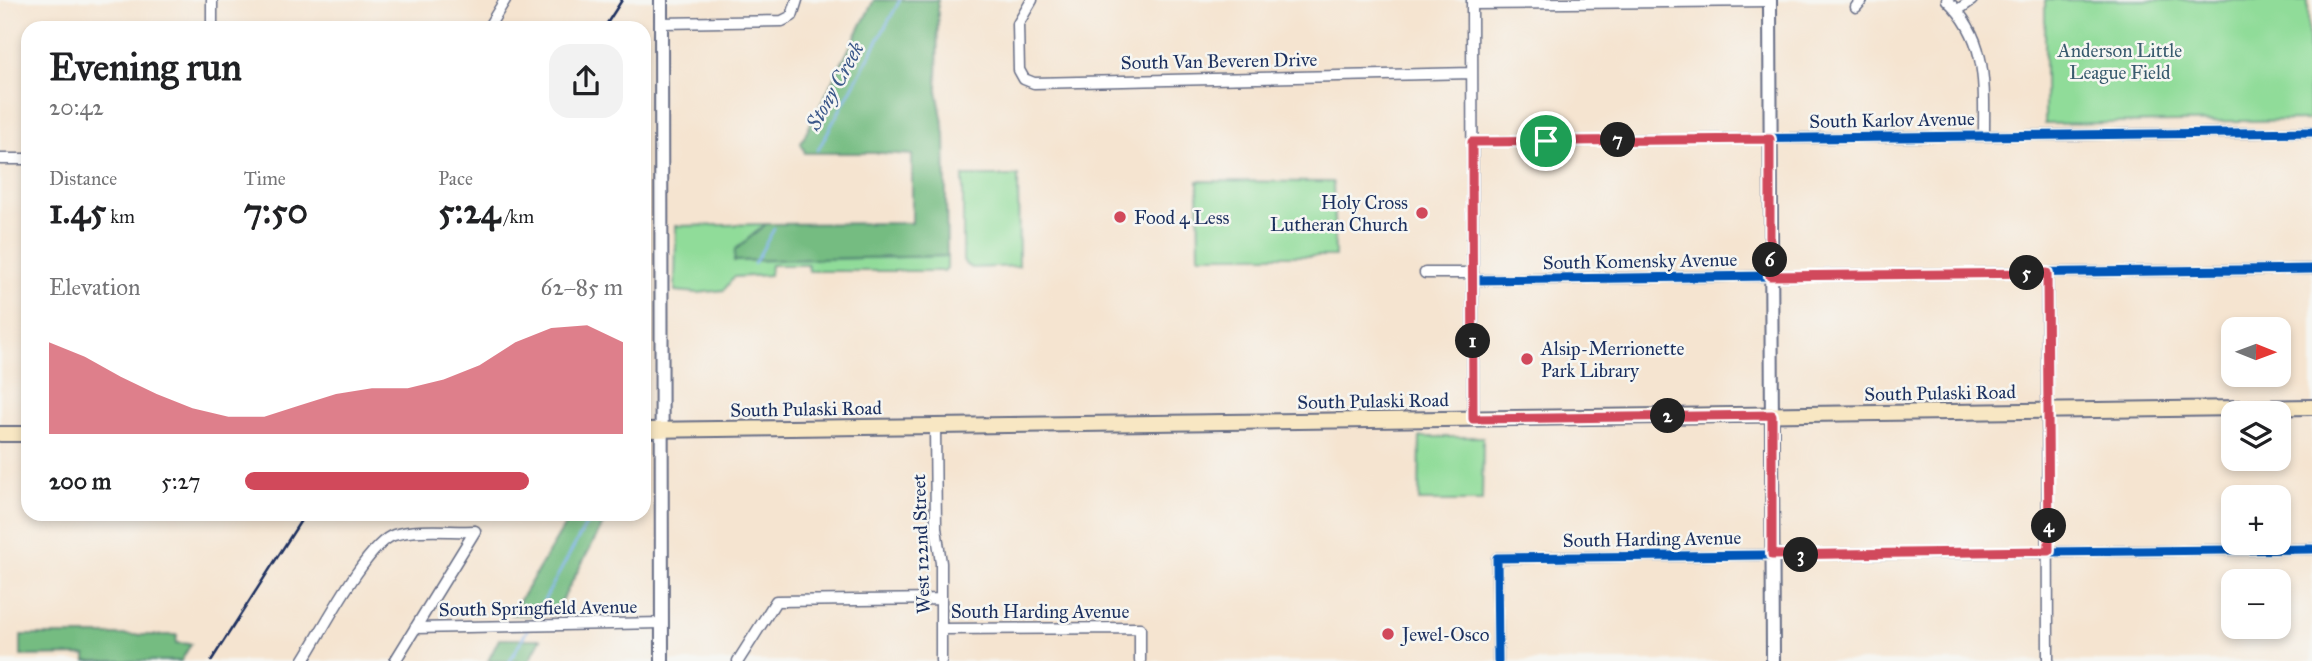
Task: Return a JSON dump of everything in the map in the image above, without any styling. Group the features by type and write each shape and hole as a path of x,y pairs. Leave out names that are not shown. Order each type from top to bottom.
{"main road":[{"name":"South Pulaski Road","path":"651,430 2312,407"},
{"path":"0,434 21,434"}],"street":[{"path":"212,0 212,21"},
{"path":"492,21 505,0"},
{"path":"661,0 662,661"},
{"path":"661,23 782,21 792,16 797,0"},
{"name":"South Van Beveren Drive","path":"1032,0 1018,24 1019,70 1024,79 1034,83 1472,73"},
{"path":"1473,419 1472,2 1770,0 1773,661"},
{"path":"1947,0 1958,10 1973,33 1982,64 1984,136"},
{"path":"1958,10 1972,0"},
{"name":"South Karlov Avenue","path":"1472,142 2312,132"},
{"path":"0,159 21,159"},
{"name":"South Komensky Avenue","path":"1425,273 1473,277 1770,276 2312,269"},
{"path":"2047,273 2048,661"},
{"name":"West 122nd Street","path":"935,426 936,528 941,563 941,661"},
{"path":"303,661 365,560 382,541 391,535 404,533 475,531 395,661"},
{"name":"South Harding Avenue","path":"1498,661 1497,558 2312,549"},
{"name":"South Harding Avenue","path":"738,661 776,601 941,599"},
{"name":"South Springfield Avenue","path":"415,628 662,623"},
{"name":"South Harding Avenue","path":"941,629 1140,628 1140,661"}],"green space":[{"path":"874,0 938,0 937,90 945,134 947,256 734,261 735,250 766,224 912,223 912,155 805,153 801,143"},
{"name":"Anderson Little League Field","path":"2045,0 2308,0 2309,120 2045,124"},
{"path":"963,176 1018,176 1019,266 972,268 966,265 963,260"},
{"path":"1198,181 1333,182 1335,256 1199,256"},
{"path":"766,224 735,250 735,261 947,256 947,268 944,271 809,271 808,265 771,265 770,275 734,277 724,290 698,293 675,291 676,226"},
{"path":"1420,437 1483,437 1482,501 1419,501"},
{"path":"567,521 605,521 554,615 511,615"},
{"path":"21,635 177,635 176,643 191,644 181,661 86,661 86,655 21,656"},
{"path":"499,639 541,639 529,661 488,661"}],"waterway":[{"name":"Stony Creek","path":"818,150 900,0"},
{"name":"Stony Creek","path":"754,264 774,229"},
{"name":"Stony Creek","path":"532,622 588,521"},
{"name":"Stony Creek","path":"510,661 527,630"}],"railway":[{"path":"608,21 622,0"},
{"path":"211,661 301,521"}],"cycle path":[{"path":"1472,142 2312,132"},
{"path":"1473,280 2312,269"},
{"path":"1498,661 1497,558 2312,549"}],"place":[{"name":"Holy Cross Lutheran Church","path":"1422,213"},
{"name":"Food 4 Less","path":"1120,217"},
{"name":"Alsip-Merrionette Park Library","path":"1527,359"},
{"name":"Jewel-Osco","path":"1388,634"}],"route":[{"path":"1770,139 1770,276 2047,273 2049,551 1772,555 1772,415 1473,419 1472,142 1546,141 1770,139"}]}
